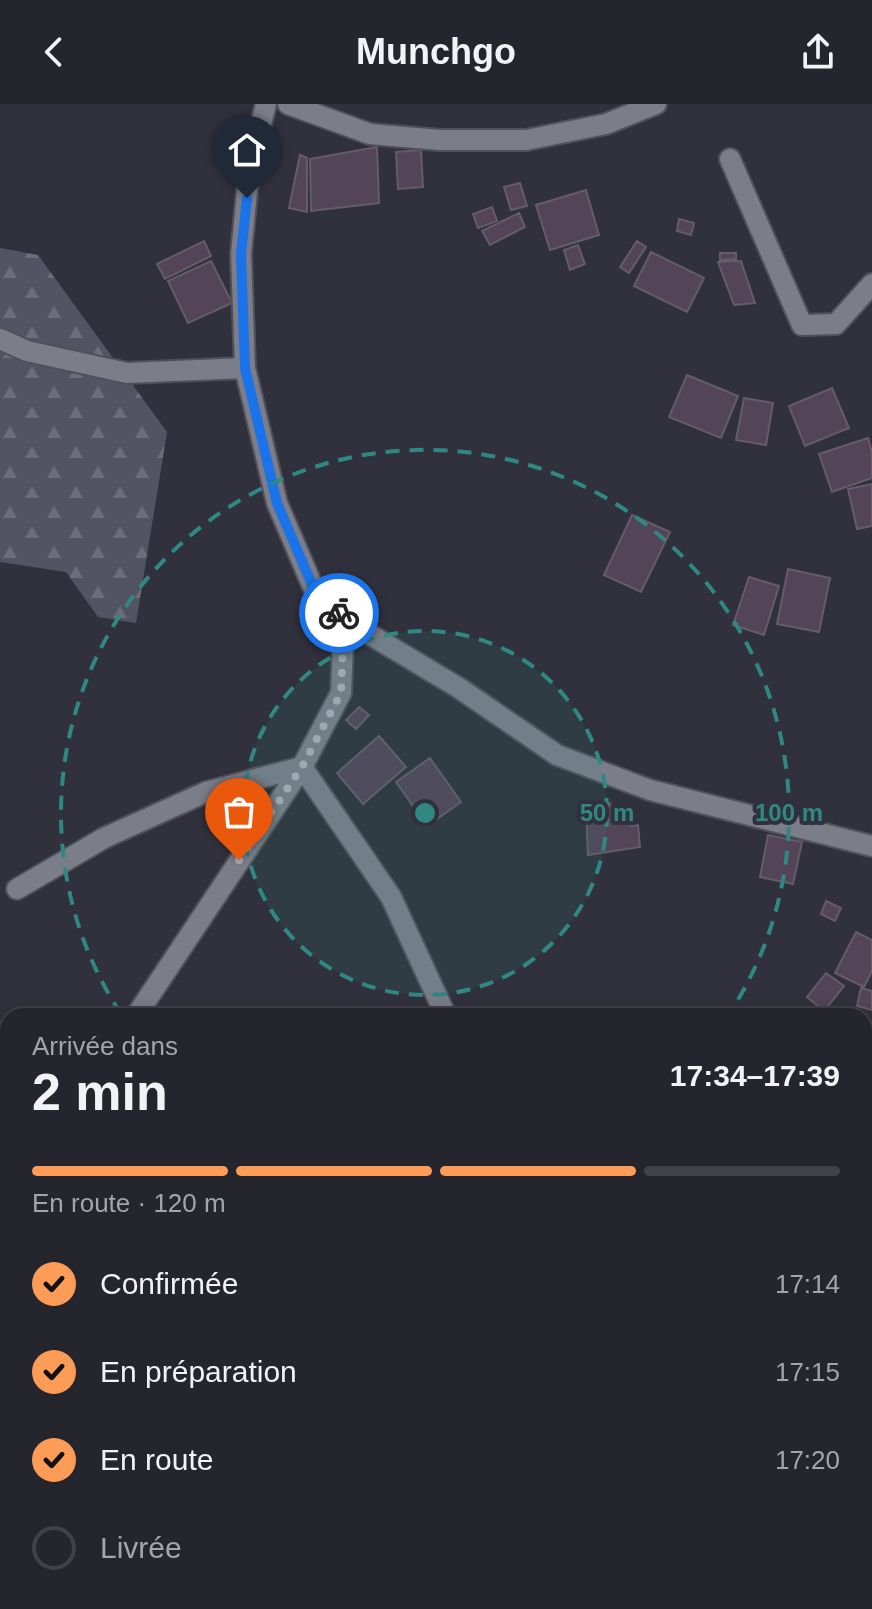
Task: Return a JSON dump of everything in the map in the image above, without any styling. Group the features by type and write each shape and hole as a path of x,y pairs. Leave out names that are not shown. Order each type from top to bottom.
{"street":[{"path":"266,104 249,171 241,254 245,368 277,503 313,587 344,619 459,688 557,755 650,790 872,846"},
{"path":"288,104 370,134 440,140 526,140 606,124 656,104"},
{"path":"730,159 802,325 836,324 872,284"},
{"path":"0,339 27,351 127,373 245,368"},
{"path":"144,1008 302,767 341,693 344,619"},
{"path":"17,889 104,838 206,792 302,767"},
{"path":"302,767 391,897 442,1008"}],"green space":[{"path":"0,248 38,255 167,432 136,623 98,617 66,572 0,562"}],"building":[{"path":"377,147 379,203 311,211 310,159"},
{"path":"421,150 423,187 398,189 396,152"},
{"path":"300,155 307,158 307,212 289,208"},
{"path":"520,183 527,206 511,210 504,187"},
{"path":"586,190 599,235 550,250 536,205"},
{"path":"492,207 497,221 478,228 473,214"},
{"path":"519,213 525,227 490,245 482,231"},
{"path":"679,219 694,223 691,235 677,231"},
{"path":"204,241 211,256 165,279 157,264"},
{"path":"637,241 646,247 629,273 620,267"},
{"path":"578,245 585,264 570,270 564,250"},
{"path":"651,252 704,278 687,312 634,286"},
{"path":"720,253 736,253 736,259 720,260"},
{"path":"211,261 232,303 188,323 168,281"},
{"path":"741,261 755,303 734,305 718,262"},
{"path":"687,375 738,396 721,438 669,417"},
{"path":"832,388 849,428 805,446 789,406"},
{"path":"744,398 773,403 766,445 736,440"},
{"path":"868,438 872,452 872,478 832,492 819,454"},
{"path":"872,484 872,526 857,529 848,489"},
{"path":"632,515 670,532 641,592 604,575"},
{"path":"788,569 830,578 819,632 777,624"},
{"path":"749,577 779,586 764,635 733,625"},
{"path":"359,707 369,715 356,729 346,720"},
{"path":"379,736 406,767 363,804 337,773"},
{"path":"430,758 461,802 427,826 396,782"},
{"path":"610,803 612,811 629,807 631,826 638,825 640,847 588,855 586,808"},
{"path":"768,835 802,842 793,884 760,877"},
{"path":"826,901 841,908 835,921 821,914"},
{"path":"856,932 872,940 872,971 864,987 835,973"},
{"path":"826,973 844,986 826,1008 820,1008 807,997"},
{"path":"861,988 872,991 872,1008 857,1006"}],"way so far":[{"path":"239,860 302,767 341,693 344,619 339,613"}],"route":[{"path":"247,198 241,254 245,368 277,503 313,587 339,613"}]}
